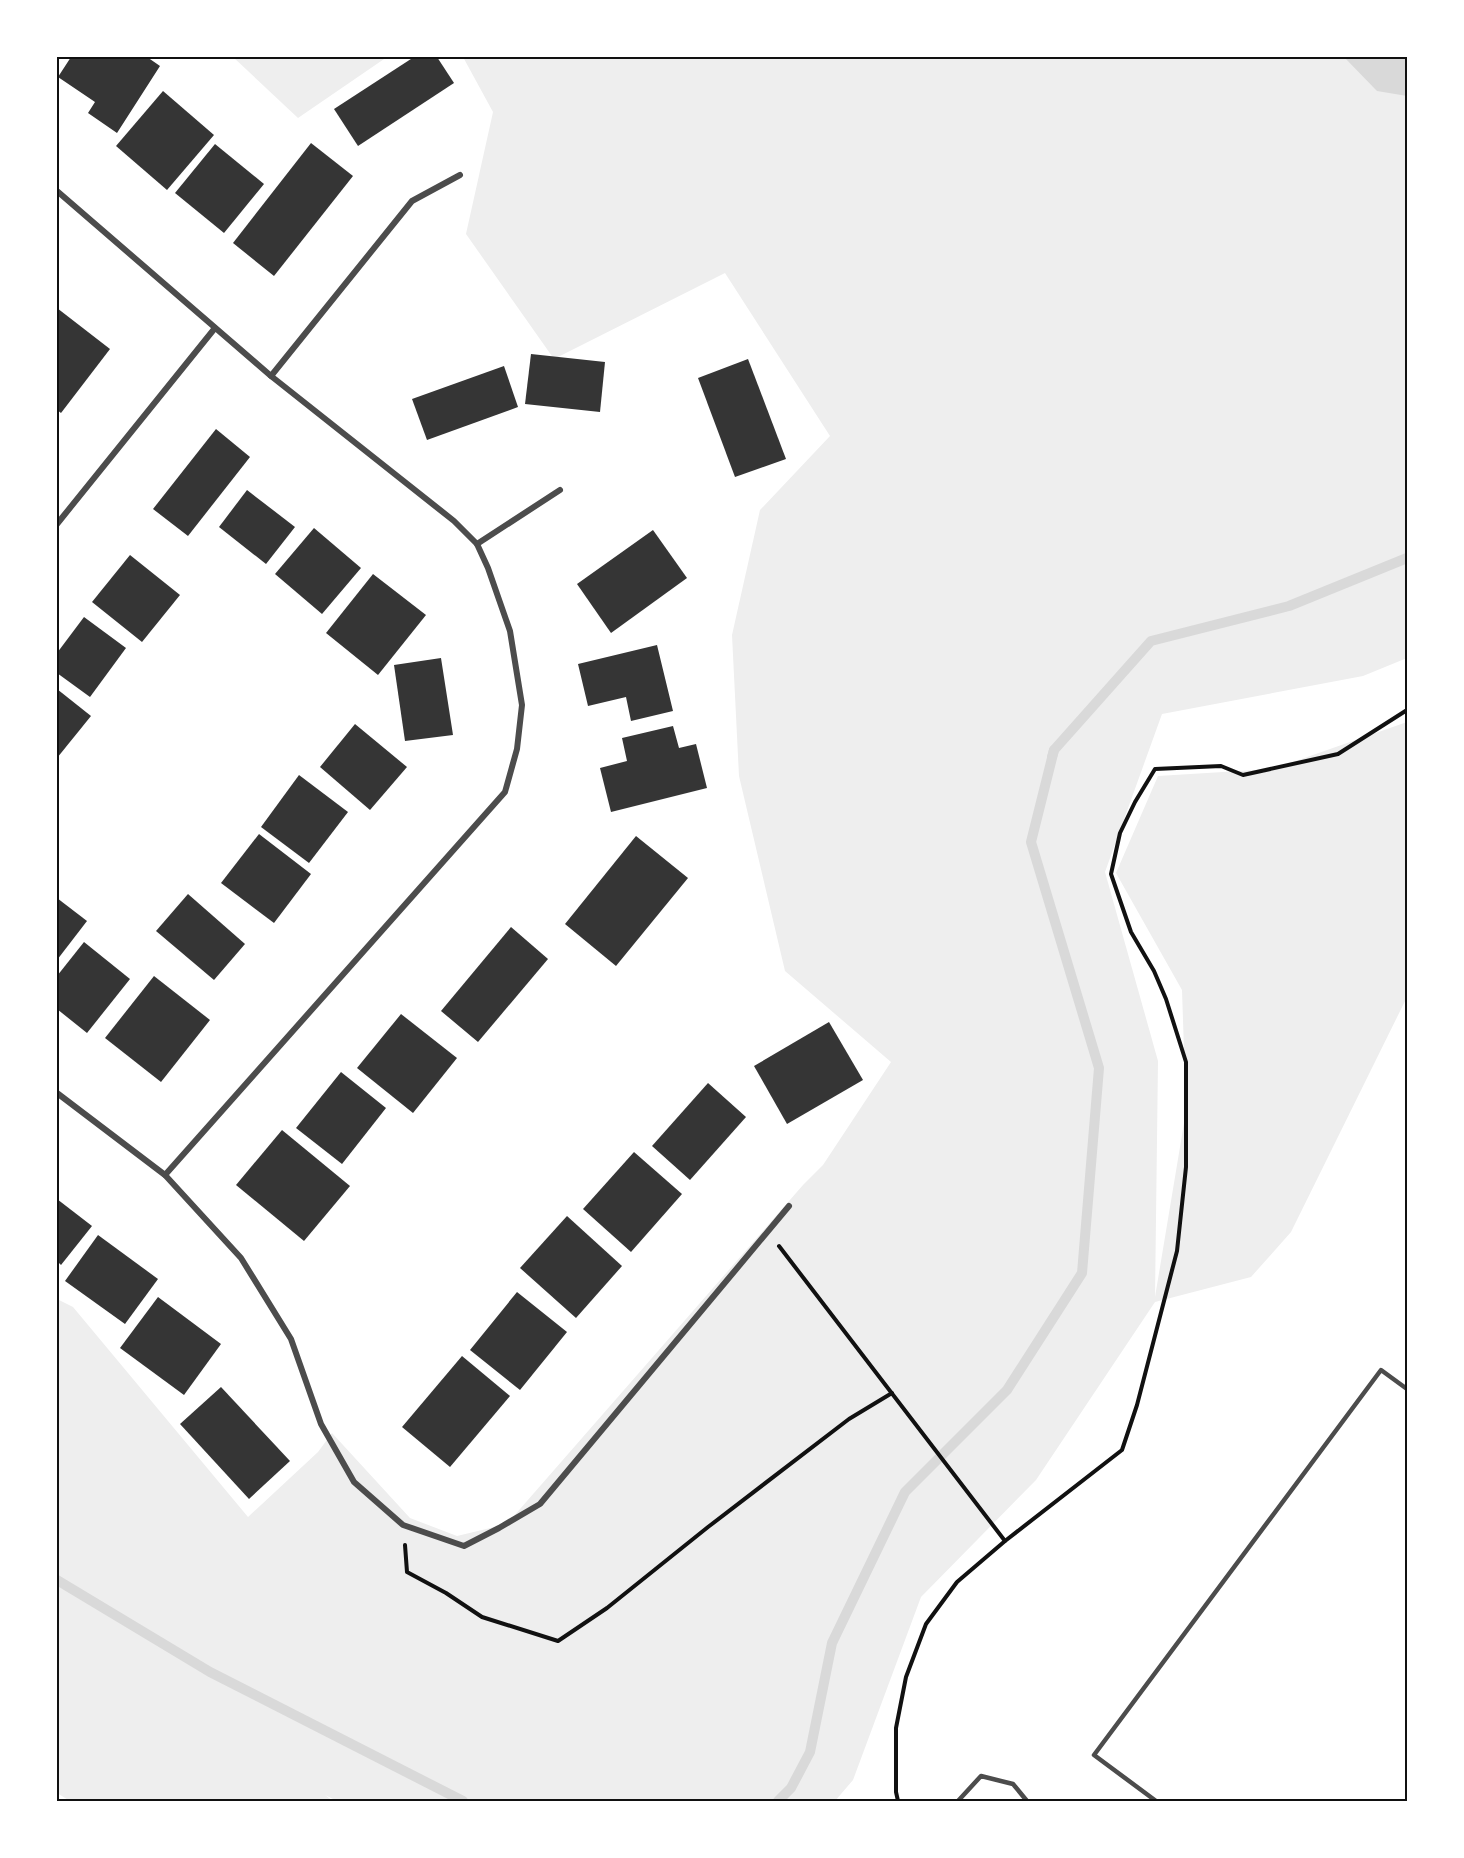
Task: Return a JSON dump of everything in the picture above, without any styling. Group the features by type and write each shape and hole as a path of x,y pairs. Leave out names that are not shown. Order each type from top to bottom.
{"street":[{"path":"271,376 412,201 460,175"},
{"path":"57,191 271,376 454,521 477,544 510,631 522,705 517,749 505,792 165,1175"},
{"path":"57,524 215,328"},
{"path":"477,544 560,490"},
{"path":"57,1093 165,1175 241,1257 291,1339 321,1424 354,1482 403,1525 464,1546 540,1504 789,1206"}],"lane":[{"path":"1156,1801 1094,1755 1381,1370 1407,1389"},
{"path":"958,1801 981,1776 1013,1784 1028,1801"}],"path":[{"path":"898,1801 896,1728 906,1677 926,1624 957,1582 1005,1540 1122,1450 1137,1406 1177,1251 1186,1167 1186,1062 1166,999 1154,971 1131,932 1111,874 1119,833 1155,769 1221,766 1244,775 1338,754 1407,710"},
{"path":"767,1232 1005,1540"},
{"path":"403,1525 407,1572 446,1593 482,1617 558,1641 608,1608 708,1527 849,1419 892,1393"}],"shaded area":[{"path":"233,57 387,57 298,118"},
{"path":"463,57 1407,57 1407,658 1363,676 1162,714 1105,872 1158,1061 1155,1297 1186,1111 1182,990 1116,873 1158,776 1273,769 1407,722 1407,997 1291,1232 1251,1277 1155,1302 1036,1480 921,1597 853,1780 835,1801 337,1801 325,1795 333,1801 70,1801 57,1793 57,1299 73,1307 248,1517 318,1452 332,1433 410,1518 457,1536 507,1524 823,1165 891,1062 785,971 739,776 732,635 760,510 830,436 725,273 554,359 466,234 493,112"},
{"path":"1344,57 1407,57 1407,96 1377,91"}],"building":[{"path":"71,57 147,57 160,66 117,133 88,113 95,102 58,77"},
{"path":"414,57 437,57 454,83 358,146 334,109"},
{"path":"163,91 214,135 167,190 116,146"},
{"path":"311,143 353,176 274,276 233,243"},
{"path":"215,144 264,184 224,233 175,193"},
{"path":"57,308 110,349 61,413 57,410"},
{"path":"531,354 605,362 600,412 525,404"},
{"path":"748,359 786,459 735,477 698,378"},
{"path":"504,366 518,407 427,440 412,399"},
{"path":"216,429 250,457 188,536 153,509"},
{"path":"247,490 295,527 266,564 219,527"},
{"path":"314,528 361,568 322,614 275,574"},
{"path":"653,530 687,578 611,633 577,584"},
{"path":"130,555 180,595 142,642 92,602"},
{"path":"373,574 426,615 378,675 326,633"},
{"path":"84,617 126,648 90,697 57,673 57,653"},
{"path":"657,645 673,711 631,721 626,697 588,706 578,664"},
{"path":"441,658 453,735 405,741 394,665"},
{"path":"57,689 91,716 57,758"},
{"path":"355,724 407,767 370,810 320,767"},
{"path":"673,726 679,748 696,744 707,788 611,812 600,768 627,761 622,738"},
{"path":"299,775 348,812 309,863 261,827"},
{"path":"259,834 311,874 274,923 221,883"},
{"path":"636,836 688,878 616,966 565,924"},
{"path":"188,894 245,944 214,980 156,931"},
{"path":"57,898 87,921 57,960"},
{"path":"511,927 548,959 478,1042 441,1011"},
{"path":"84,942 130,979 87,1033 57,1009 57,976"},
{"path":"154,976 210,1020 161,1082 105,1038"},
{"path":"401,1014 457,1058 413,1113 357,1068"},
{"path":"829,1022 863,1080 787,1124 754,1066"},
{"path":"341,1072 386,1108 342,1164 296,1128"},
{"path":"708,1083 746,1117 690,1180 652,1146"},
{"path":"282,1130 350,1186 304,1241 236,1185"},
{"path":"634,1152 682,1194 631,1252 583,1209"},
{"path":"57,1199 92,1226 61,1265 57,1261"},
{"path":"567,1216 622,1266 576,1318 520,1268"},
{"path":"98,1235 158,1279 125,1324 65,1281"},
{"path":"517,1292 567,1332 520,1390 470,1350"},
{"path":"158,1297 221,1344 184,1395 120,1348"},
{"path":"462,1356 510,1396 450,1467 402,1427"},
{"path":"221,1387 290,1461 249,1499 180,1424"}],"waterway":[{"path":"1052,757 1054,750 1151,641 1289,606 1407,558"},
{"path":"778,1801 791,1788 810,1752 832,1643 905,1492 1007,1390 1082,1273 1099,1068 1031,842 1054,750"},
{"path":"57,1580 210,1672 463,1801"}]}
